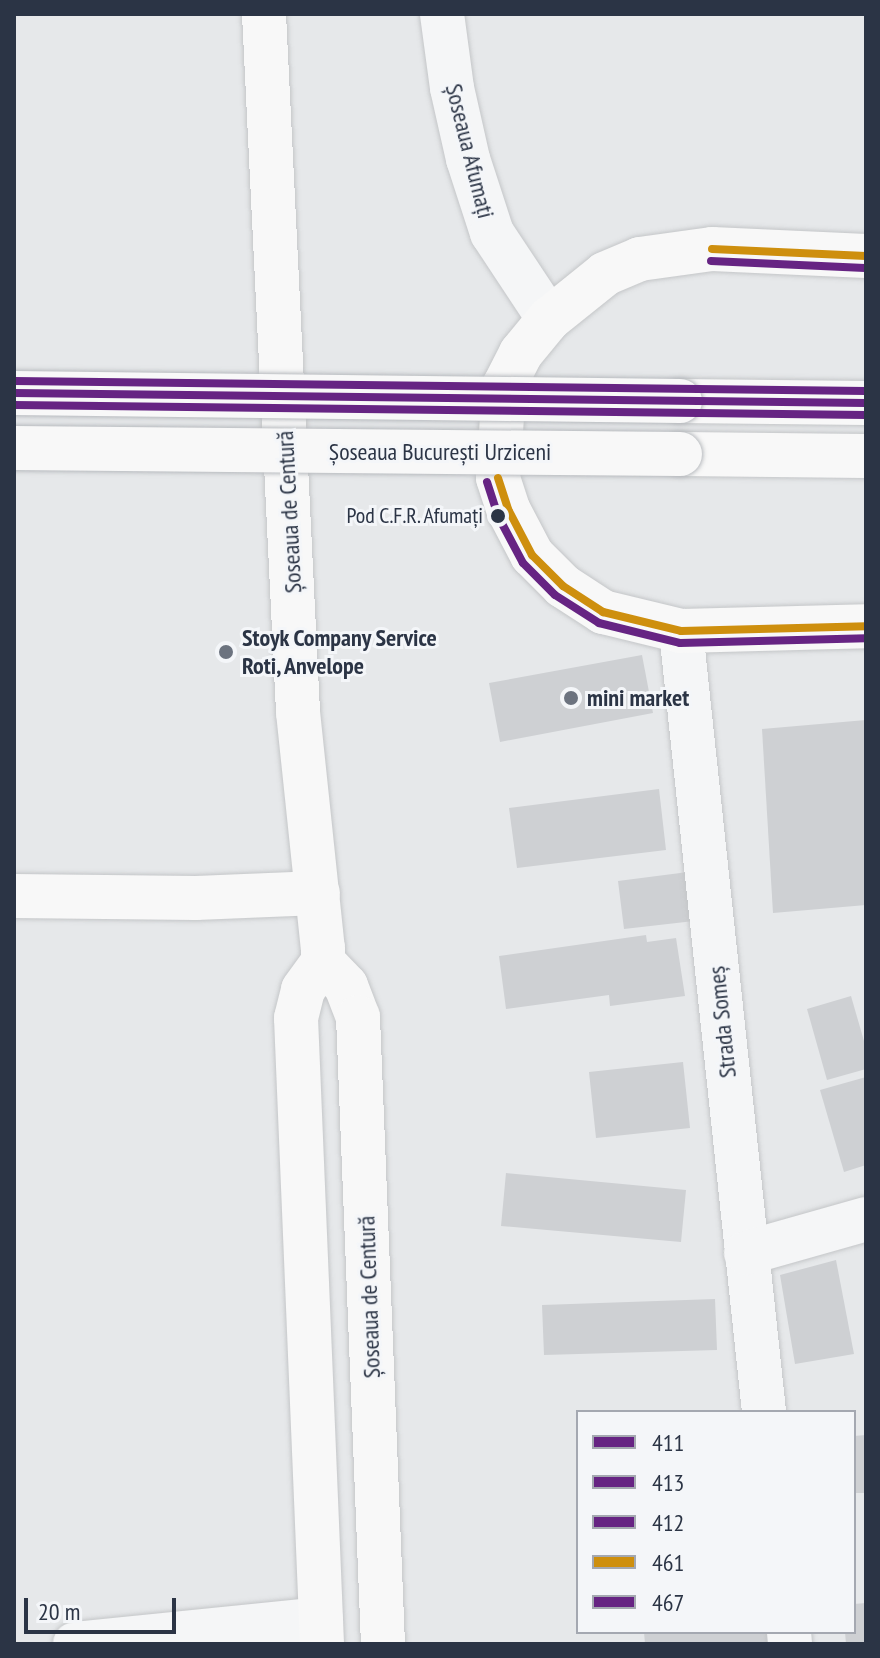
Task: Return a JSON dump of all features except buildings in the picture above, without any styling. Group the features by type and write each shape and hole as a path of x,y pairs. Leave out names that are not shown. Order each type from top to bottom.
{"main road":[{"name":"Șoseaua de Centură","path":"264,14 298,712 323,962 346,986 358,1017 383,1644"},
{"path":"866,256 712,249 640,259 605,274 549,319 521,353 504,386 498,478 509,511 532,555 563,586 603,612 681,631 866,626"},
{"path":"14,393 866,403"},
{"name":"Șoseaua București Urziceni","path":"14,448 866,456"},
{"path":"14,896 196,898 318,893"},
{"path":"322,1632 296,1018 303,990 323,962"}],"street":[{"name":"Șoseaua Afumați","path":"442,14 455,102 492,233 549,319"},
{"name":"Strada Someș","path":"681,631 764,1410"},
{"path":"746,1253 866,1219"},
{"path":"75,1644 322,1632"}],"transit line":[{"name":"461","path":"712,249 866,256"},
{"name":"467","path":"711,261 865,268"},
{"name":"412","path":"14,381 866,391"},
{"name":"411","path":"14,393 866,403"},
{"name":"413","path":"14,405 866,415"},
{"name":"461","path":"498,478 509,511 532,555 563,586 603,612 681,631 866,626"},
{"name":"467","path":"487,482 498,516 523,563 555,595 599,623 680,643 866,638"}],"place":[{"name":"Pod C.F.R. Afumați","path":"498,516"},
{"name":"Stoyk Company Service Roti, Anvelope","path":"226,652"},
{"name":"mini market","path":"571,698"}]}
